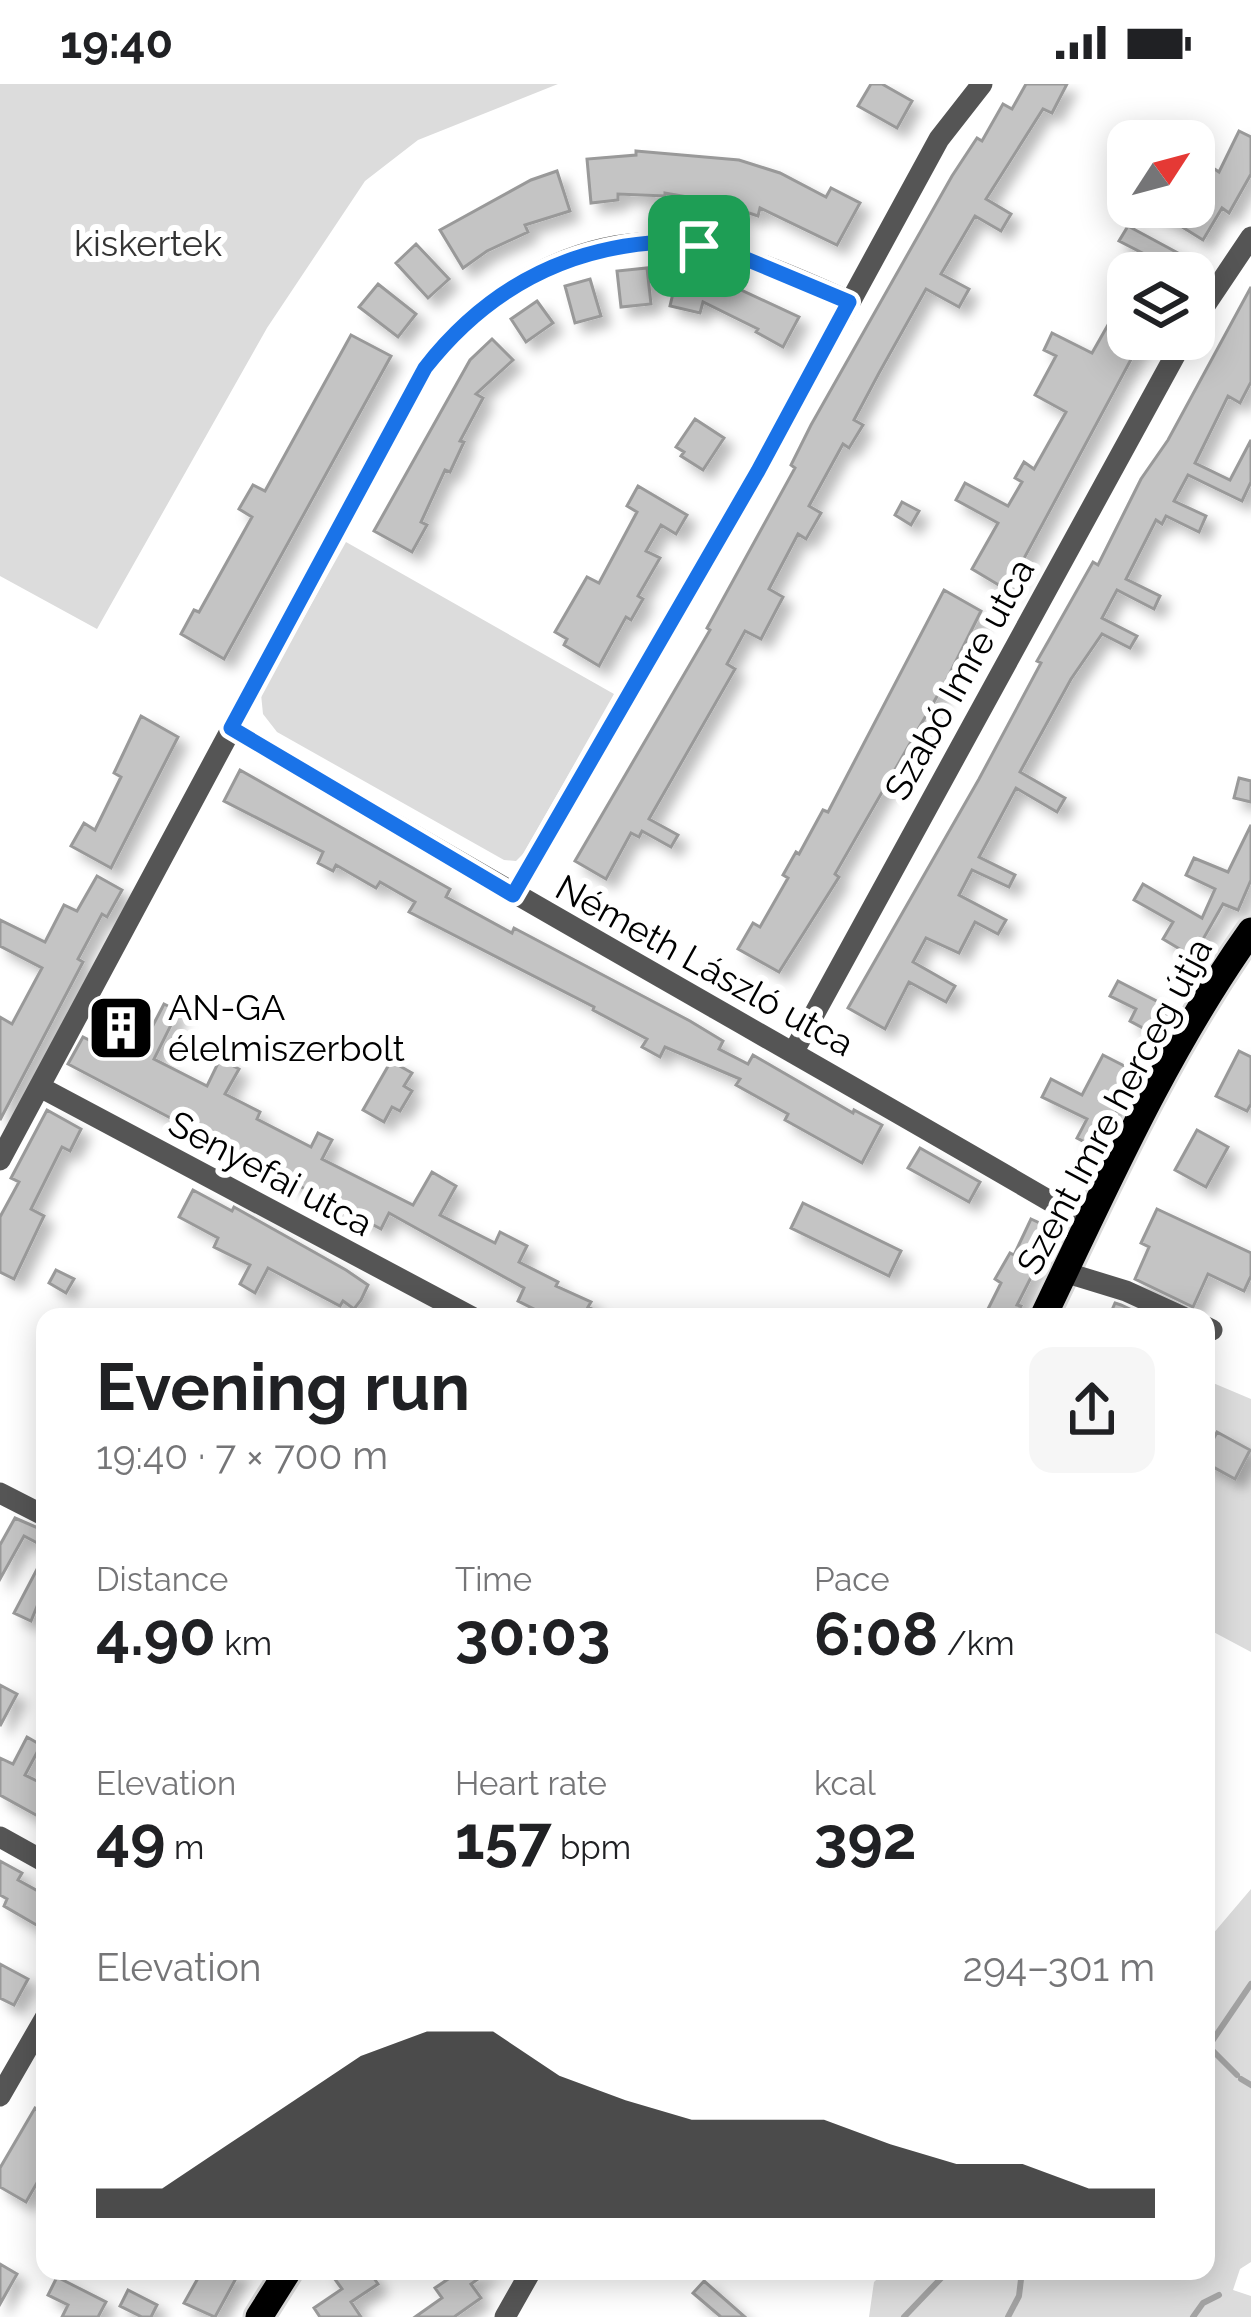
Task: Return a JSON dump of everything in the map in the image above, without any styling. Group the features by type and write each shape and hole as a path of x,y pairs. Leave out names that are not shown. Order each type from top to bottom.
{"main road":[{"name":"Szent Imre herceg útja","path":"1047,1308 1086,1222 1182,1041 1251,931"},
{"path":"259,2317 282,2280"}],"street":[{"path":"513,895 758,471 938,139 982,84"},
{"path":"1215,291 1251,238"},
{"path":"0,1160 425,368 465,322 489,301 567,260 601,249 664,242 739,256 849,302"},
{"name":"Szabó Imre utca","path":"794,1051 1172,360"},
{"name":"Németh László utca","path":"231,728 1086,1222"},
{"name":"Senyefai utca","path":"40,1087 455,1308"},
{"path":"1064,1272 1162,1308"},
{"path":"0,1493 36,1511"},
{"path":"0,1837 36,1857"},
{"path":"0,2096 36,2034"},
{"path":"506,2317 526,2280"}],"green space":[{"name":"kiskertek","path":"0,84 558,84 418,140 365,181 267,328 97,629 0,576"},
{"path":"346,542 614,694 516,861 504,860 277,732 263,714 261,694"},
{"path":"1215,1384 1251,1399 1251,1652 1215,1633"},
{"path":"1251,1889 1251,2262 1240,2269 1233,2290 1251,2296 1251,2317 869,2317 876,2280 1215,2280 1215,1931"}],"building":[{"path":"871,84 882,84 912,101 897,128 858,106"},
{"path":"1026,84 1067,84 1052,113 1043,109 986,199 1011,214 1001,231 975,216 941,274 969,289 959,307 926,289 879,373 854,420 863,425 849,448 843,444 809,506 821,513 806,539 798,534 769,589 783,597 761,639 745,631 727,664 735,669 649,819 678,835 671,847 642,831 639,837 631,833 606,879 575,861 710,630 795,468 791,465 811,425 952,176 977,138 982,141 1003,104 1012,109"},
{"path":"1239,131 1251,137 1251,174 1229,213 1222,208 1215,220 1215,169 1219,172"},
{"path":"636,151 739,160 780,173 826,197 831,188 860,203 837,245 760,208 758,216 665,193 618,194 618,200 591,203 587,159 636,155"},
{"path":"557,171 570,211 525,225 528,232 463,268 440,230 531,180"},
{"path":"1132,228 1176,252 1140,252 1119,241"},
{"path":"1184,228 1210,228 1203,240"},
{"path":"416,244 449,279 428,298 396,263"},
{"path":"647,268 651,304 621,307 617,271"},
{"path":"679,268 711,276 799,317 783,347 703,302 700,313 670,306"},
{"path":"590,279 601,316 575,323 565,286"},
{"path":"378,284 416,314 398,337 359,307"},
{"path":"1251,287 1251,382 1240,403 1228,396 1195,463 1230,480 1251,440 1251,482 1242,501 1188,475 1174,501 1206,516 1199,532 1166,516 1162,524 1156,520 1126,579 1160,596 1154,609 1117,590 1102,618 1137,636 1130,648 1102,634 1071,679 1020,772 1065,798 1057,812 1016,788 979,857 1015,875 1009,887 972,870 959,895 1006,920 998,934 975,922 959,953 926,938 913,962 955,986 946,1002 909,982 885,1029 848,1008 979,779 1041,663 1037,661 1093,562 1098,565 1141,479"},
{"path":"537,301 553,323 526,342 511,319"},
{"path":"1107,327 1107,360 1131,360 1007,590 972,569 998,523 956,500 965,483 1008,506 1022,482 1015,478 1024,462 1034,469 1066,412 1035,395 1056,356 1044,350 1052,333 1092,353"},
{"path":"351,335 391,356 224,659 181,634 194,610 199,612 252,517 239,509 253,485 265,491"},
{"path":"492,339 513,360 476,394 483,398 421,522 427,525 412,552 374,531 470,360"},
{"path":"695,419 724,438 703,470 681,456 684,452 676,447"},
{"path":"638,486 687,515 676,534 661,525 646,551 660,558 638,596 643,599 631,620 626,617 599,666 564,645 567,639 555,632 587,577 599,583 637,512 627,506"},
{"path":"902,502 919,511 911,525 895,515"},
{"path":"944,590 981,611 835,874 839,877 779,972 738,949 753,923 760,927 788,878 783,875 796,852 799,854 823,810 828,812"},
{"path":"141,716 178,737 111,868 71,846 84,823 95,830 121,777 114,773"},
{"path":"240,770 450,889 446,897 690,1021 723,1041 719,1049 748,1064 753,1055 882,1125 862,1163 785,1120 788,1114 736,1085 740,1079 665,1047 660,1057 642,1047 647,1039 594,1007 409,912 415,902 380,882 376,888 336,865 333,871 318,863 323,852 224,801"},
{"path":"1239,778 1251,781 1251,802 1234,798"},
{"path":"1251,825 1251,880 1238,910 1223,904 1193,957 1163,939 1173,922 1134,900 1143,884 1202,918 1215,889 1186,875 1194,858 1228,872"},
{"path":"97,876 122,890 107,917 102,914 78,959 83,962 0,1120 0,1017 12,1024 42,968 0,946 0,920 45,942 64,905 77,911"},
{"path":"1118,981 1168,1007 1154,1034 1130,1021 1136,1009 1110,996"},
{"path":"164,1004 178,1011 154,1059 207,1086 220,1059 239,1069 225,1094 260,1112 257,1119 311,1147 318,1133 332,1140 322,1159 413,1205 432,1172 456,1186 440,1215 495,1243 500,1232 527,1246 519,1262 591,1302 590,1308 532,1308 518,1301 524,1288 389,1213 381,1229 68,1064 83,1037 99,1045 116,1013 150,1031"},
{"path":"1239,1051 1251,1057 1247,1111 1216,1096"},
{"path":"1103,1055 1136,1072 1098,1149 1077,1138 1087,1119 1042,1097 1051,1079 1082,1095"},
{"path":"391,1061 412,1073 404,1086 412,1091 400,1111 392,1107 384,1122 363,1110"},
{"path":"47,1110 81,1129 70,1151 62,1147 31,1209 44,1216 14,1279 0,1272 0,1217 19,1182 11,1178"},
{"path":"1197,1130 1228,1147 1206,1187 1175,1170"},
{"path":"920,1148 980,1182 969,1202 908,1168"},
{"path":"193,1190 232,1211 234,1207 368,1285 355,1308 343,1301 340,1306 268,1268 255,1293 240,1284 250,1265 214,1247 218,1238 179,1217"},
{"path":"803,1203 901,1251 889,1276 791,1228"},
{"path":"1157,1209 1251,1253 1251,1276 1244,1291 1208,1274 1193,1307 1135,1279 1149,1247 1141,1243"},
{"path":"1031,1219 1055,1230 1017,1305 1020,1308 988,1308 1001,1283 995,1279 1010,1253 1014,1255"},
{"path":"56,1270 74,1279 66,1293 49,1283"},
{"path":"1217,1432 1250,1450 1235,1479 1215,1468"},
{"path":"15,1518 36,1527 36,1542 24,1536 0,1579 0,1545"},
{"path":"36,1571 36,1609 31,1621 14,1613"},
{"path":"0,1685 17,1694 0,1726"},
{"path":"27,1737 36,1742 36,1754 25,1775 36,1780 36,1815 0,1795 0,1758 13,1764"},
{"path":"0,1861 22,1873 18,1880 36,1890 36,1925 4,1906 7,1899 0,1895"},
{"path":"0,1964 28,1979 14,2005 0,1998"},
{"path":"35,2108 36,2185 26,2202 0,2187 0,2168"},
{"path":"0,2264 17,2274 0,2304"},
{"path":"56,2280 63,2280 106,2302 98,2317 62,2317 68,2305 48,2295"},
{"path":"197,2280 235,2280 215,2317 184,2303"},
{"path":"336,2280 375,2280 378,2284 351,2302 361,2317 320,2317 314,2308 342,2289"},
{"path":"447,2280 477,2280 471,2284 481,2298 454,2317 415,2317 442,2298 435,2288"},
{"path":"704,2281 745,2317 721,2317 693,2293"},
{"path":"128,2290 157,2305 151,2317 120,2306"}],"waterway":[{"path":"1215,2037 1251,1984"},
{"path":"1215,2053 1237,2075"},
{"path":"1241,2079 1251,2085"},
{"path":"904,2317 939,2280"},
{"path":"1008,2317 1021,2280"},
{"path":"1193,2317 1203,2303 1219,2295"}],"place":[{"name":"AN-GA élelmiszerbolt","path":"121,1028"}],"route":[{"path":"631,244 699,246 778,270 849,302 758,471 513,895 231,728 425,368 465,322 511,286 567,260 631,244"}]}
